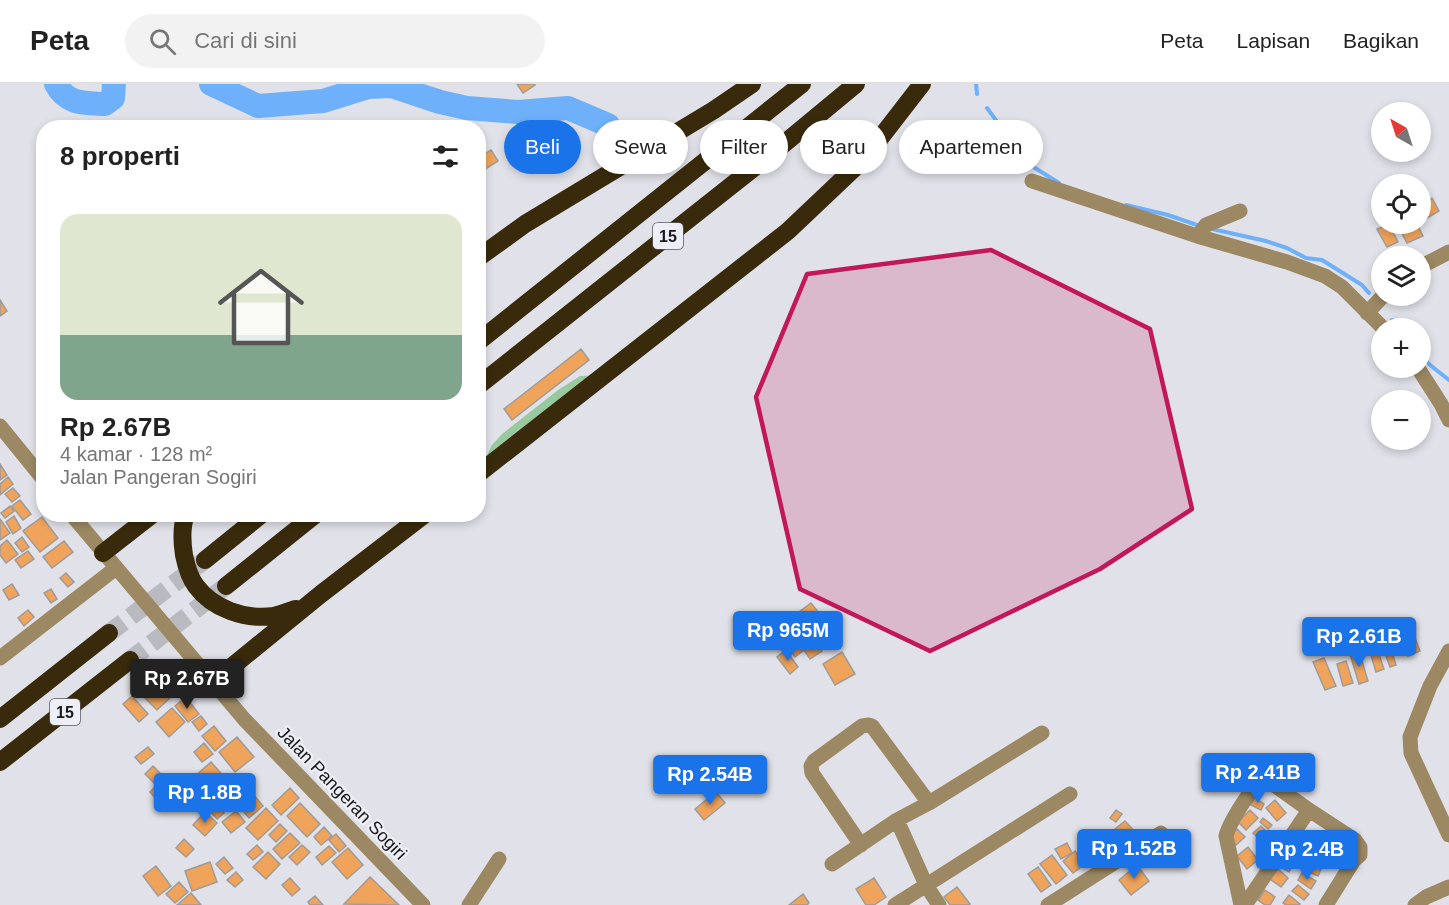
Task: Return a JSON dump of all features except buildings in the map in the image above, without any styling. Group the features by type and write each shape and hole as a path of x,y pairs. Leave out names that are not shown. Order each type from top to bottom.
{"highway":[{"path":"486,252 525,224 714,110 752,84"},
{"name":"15","path":"486,336 802,84"},
{"name":"15","path":"486,380 856,84"},
{"path":"486,468 788,231 864,159 922,84"},
{"path":"103,553 143,522"},
{"path":"184,522 182,542 186,564 195,585 210,601 230,612 252,617 275,616 297,608 321,594"},
{"path":"205,560 252,522"},
{"path":"226,586 306,522"},
{"path":"213,682 415,522"},
{"name":"15","path":"0,718 109,633"},
{"name":"15","path":"0,762 129,660"}],"street":[{"path":"1032,181 1325,276 1342,287 1372,318"},
{"path":"1198,236 1206,225 1240,211"},
{"path":"1431,261 1449,252"},
{"path":"1367,313 1374,306"},
{"path":"1424,378 1449,420"},
{"path":"0,426 36,470"},
{"name":"Jalan Pangeran Sogiri","path":"78,522 244,719 423,905"},
{"path":"0,658 116,568"},
{"path":"1449,651 1430,686 1410,736 1410,744 1411,753 1449,835"},
{"path":"861,845 811,769 814,761 862,726 872,726 929,803"},
{"path":"832,864 897,820 929,803 1042,733"},
{"path":"1243,905 1226,836 1228,827 1256,785 1263,779 1268,780 1355,840 1360,847 1360,855 1354,860 1326,905"},
{"path":"895,905 1070,794"},
{"path":"1243,905 1309,810"},
{"path":"897,820 926,885 939,905"},
{"path":"1048,905 1161,833"},
{"path":"469,905 499,859"},
{"path":"1415,905 1426,897 1449,887"}],"highlighted area":[{"path":"991,250 1150,329 1192,509 1100,569 930,651 800,589 756,397 807,274"}],"green space":[{"path":"604,375 486,467 486,457 492,445 502,434 558,390 580,376"}],"waterway":[{"path":"56,84 65,96 77,102 105,104 113,98 114,84"},
{"path":"211,84 258,106 323,101 368,87 392,86 440,102 467,108 518,112 568,108 596,120"},
{"path":"976,84 977,94"},
{"path":"987,108 1021,154 1035,168 1059,183"},
{"path":"1126,205 1197,225"},
{"path":"1212,229 1266,241 1306,258 1322,260 1362,285 1369,293"},
{"path":"1431,366 1449,380"}],"tunnel":[{"path":"109,633 205,560"},
{"path":"130,660 226,586"}]}
